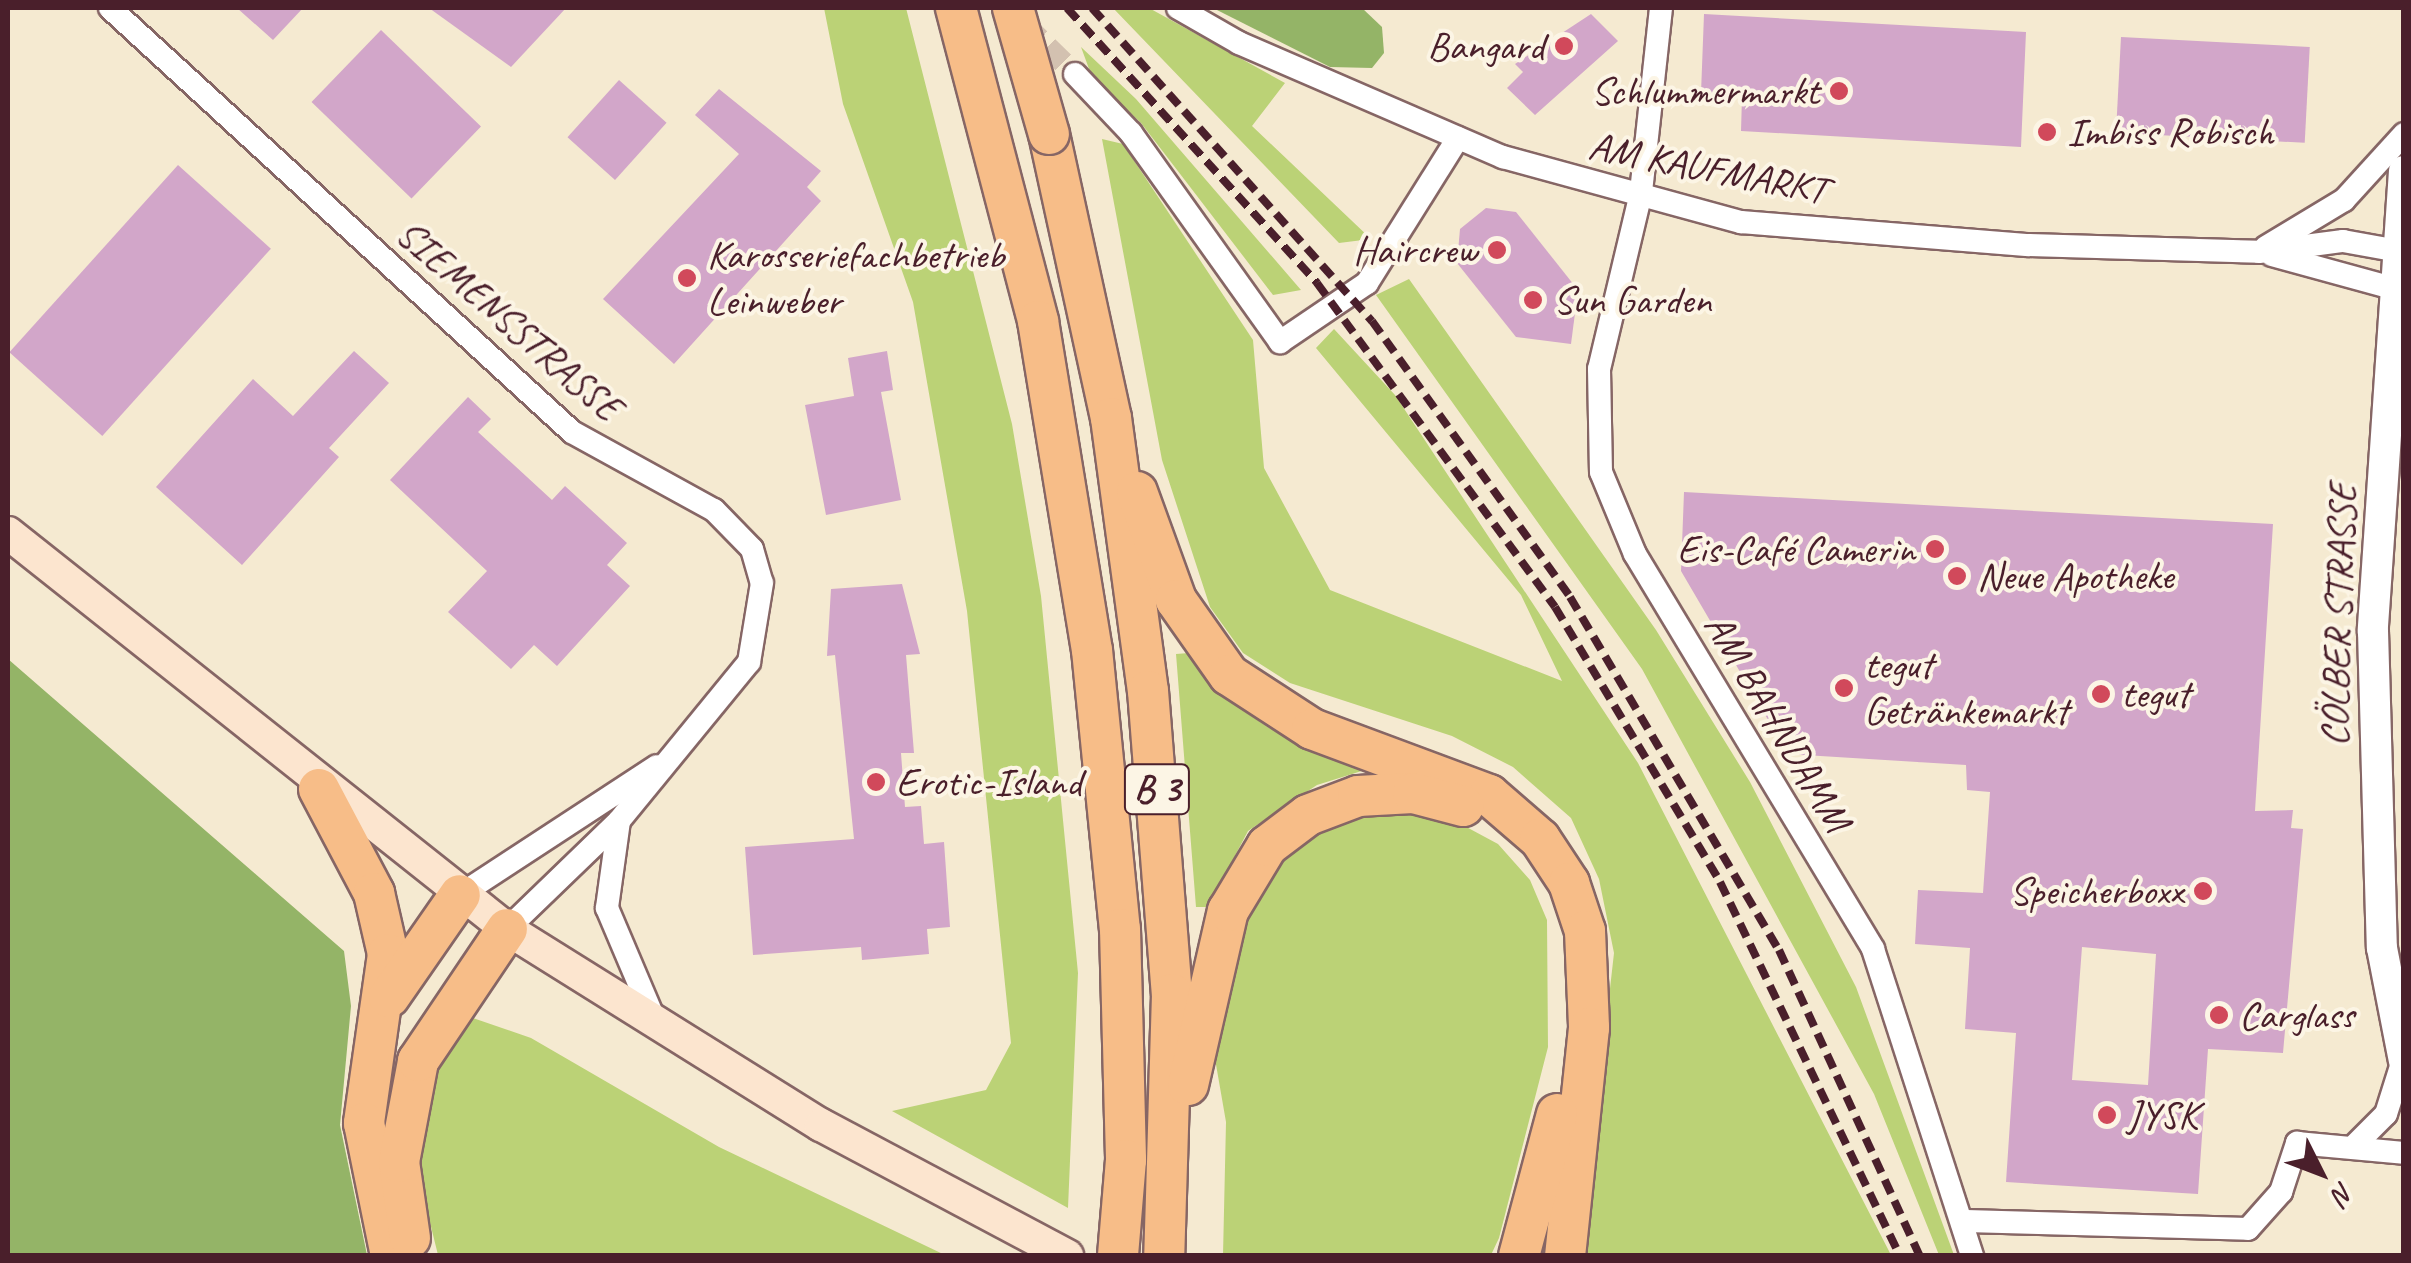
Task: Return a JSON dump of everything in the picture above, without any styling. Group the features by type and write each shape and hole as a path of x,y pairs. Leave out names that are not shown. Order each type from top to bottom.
{"highway":[{"name":"B 3","path":"956,8 1000,158 1059,430 1092,650 1120,929 1124,1178 1118,1256"},
{"name":"B 3","path":"1013,8 1049,134 1110,418 1162,838 1170,1162 1164,1256"},
{"path":"1110,418 1176,600 1230,675 1312,729 1489,795 1540,839 1569,882 1585,932 1588,1028 1565,1256"},
{"path":"319,788 383,922 382,1009 364,1123 391,1256"},
{"path":"1170,1162 1228,911 1251,866 1286,829 1331,804 1385,792 1440,798 1490,820 1532,858 1571,958 1568,1056 1519,1256"},
{"path":"382,1009 460,896"},
{"path":"417,1256 399,1162 408,1094 432,1031 507,929"},
{"path":"1106,1256 1124,1178"}],"main road":[{"path":"8,533 319,788 507,929 896,1169 1067,1256"}],"street":[{"name":"SIEMENSSTRASSE","path":"110,8 572,432 736,527 762,584 760,616 748,662 681,751 619,821 507,929"},
{"name":"AM KAUFMARKT","path":"1178,8 1458,138 1588,186 1641,193 1704,214 1819,230 2259,252 2343,241 2399,252"},
{"name":"AM BAHNDAMM","path":"1661,8 1641,193 1600,370 1597,433 1613,510 1873,949 1966,1221 1972,1256"},
{"path":"1075,74 1131,133 1280,342 1366,283 1458,138"},
{"path":"2259,252 2344,200 2404,134"},
{"name":"CÖLBER STRASSE","path":"2404,171 2384,420 2373,790 2382,948 2404,1060"},
{"name":"AM KAUFMARKT","path":"2259,252 2397,289"},
{"path":"2384,420 2404,390"},
{"name":"SIEMENSSTRASSE","path":"460,896 681,751"},
{"path":"619,821 606,908 656,1024"},
{"path":"2356,1144 2386,1114 2404,1060"},
{"path":"1966,1221 2248,1229 2282,1192 2297,1143 2356,1144 2404,1153"}],"green space":[{"path":"824,8 906,8 1012,424 1041,596 1078,973 1068,1208 892,1111 986,1090 1011,1043 967,611 913,302 843,104"},
{"path":"1113,8 1149,8 1285,83 1252,126 1371,239 1339,243"},
{"path":"1213,8 1362,8 1382,27 1384,53 1372,68 1330,67"},
{"path":"1081,47 1136,99 1301,290 1273,295 1141,123 1092,77"},
{"path":"1102,139 1123,144 1253,340 1264,468 1330,590 1562,681 1521,595 1316,348 1334,329 1395,395 1638,763 1891,1255 1580,1255 1614,953 1599,879 1571,818 1513,767 1452,736 1290,683 1243,653 1210,607 1162,460"},
{"path":"1409,279 1656,630 1750,782 1856,987 1954,1255 1939,1255 1874,1094 1642,669 1376,295"},
{"path":"1189,653 1225,698 1269,728 1368,769 1317,785 1248,831 1208,907 1196,907 1176,654"},
{"path":"8,659 344,951 351,1006 340,1125 367,1255 8,1255"},
{"path":"1389,806 1431,808 1498,844 1530,880 1547,920 1548,1047 1499,1238 1491,1255 1223,1255 1226,1122 1214,1053 1244,911 1290,841"},
{"path":"470,1017 531,1038 719,1147 945,1255 438,1255 415,1162 420,1113 453,1031"}],"building":[{"path":"237,8 303,8 273,40"},
{"path":"429,8 566,8 511,67"},
{"path":"1591,14 1618,41 1535,115 1507,88 1523,72 1515,64"},
{"path":"1704,14 2026,32 2021,147 1741,131 1742,97 1701,93"},
{"path":"381,30 481,127 412,198 312,102"},
{"path":"2121,37 2310,47 2305,143 2116,133"},
{"path":"619,80 667,123 615,180 567,137"},
{"path":"719,89 821,171 807,187 821,201 674,364 603,299 739,154 695,115"},
{"path":"178,165 271,249 102,436 9,352"},
{"path":"1486,208 1516,212 1578,290 1571,344 1516,337 1457,263 1460,229"},
{"path":"354,351 389,383 329,448 339,457 242,565 156,487 253,379 293,416"},
{"path":"887,351 893,390 881,392 901,500 826,515 805,405 854,396 848,358"},
{"path":"468,397 491,419 478,432 552,500 565,486 627,543 607,565 630,586 557,666 534,645 511,669 448,612 487,571 390,480"},
{"path":"1684,492 2273,524 2255,811 2293,810 2291,828 2303,829 2283,1053 2208,1049 2198,1194 2006,1182 2016,1033 1965,1029 1970,948 1915,944 1918,890 1983,893 1990,792 1967,790 1966,765 1788,754 1681,571","holes":["2082,947 2156,954 2148,1085 2072,1080"]},
{"name":"Erotic-Island","path":"902,584 920,654 906,655 914,753 901,753 905,807 921,806 924,844 944,842 950,927 927,929 929,954 862,960 861,947 753,955 745,847 854,839 835,655 827,656 831,589"}],"tunnel":[{"path":"1024,24 1075,74"}],"railway":[{"path":"1067,8 1317,283 1555,607 1720,882 1900,1256"},
{"path":"1092,8 1372,321 1570,597 1779,950 1920,1256"}],"place":[{"name":"Bangard","path":"1564,46"},
{"name":"Schlummermarkt","path":"1839,91"},
{"name":"Imbiss Robisch","path":"2047,132"},
{"name":"Haircrew","path":"1497,250"},
{"name":"Karosseriefachbetrieb Leinweber","path":"687,278"},
{"name":"Sun Garden","path":"1533,300"},
{"name":"Eis-Café Camerin","path":"1935,549"},
{"name":"Neue Apotheke","path":"1957,576"},
{"name":"tegut Getränkemarkt","path":"1844,688"},
{"name":"tegut","path":"2101,694"},
{"name":"Erotic-Island","path":"876,782"},
{"name":"Speicherboxx","path":"2203,891"},
{"name":"Carglass","path":"2219,1015"},
{"name":"JYSK","path":"2107,1115"}]}
